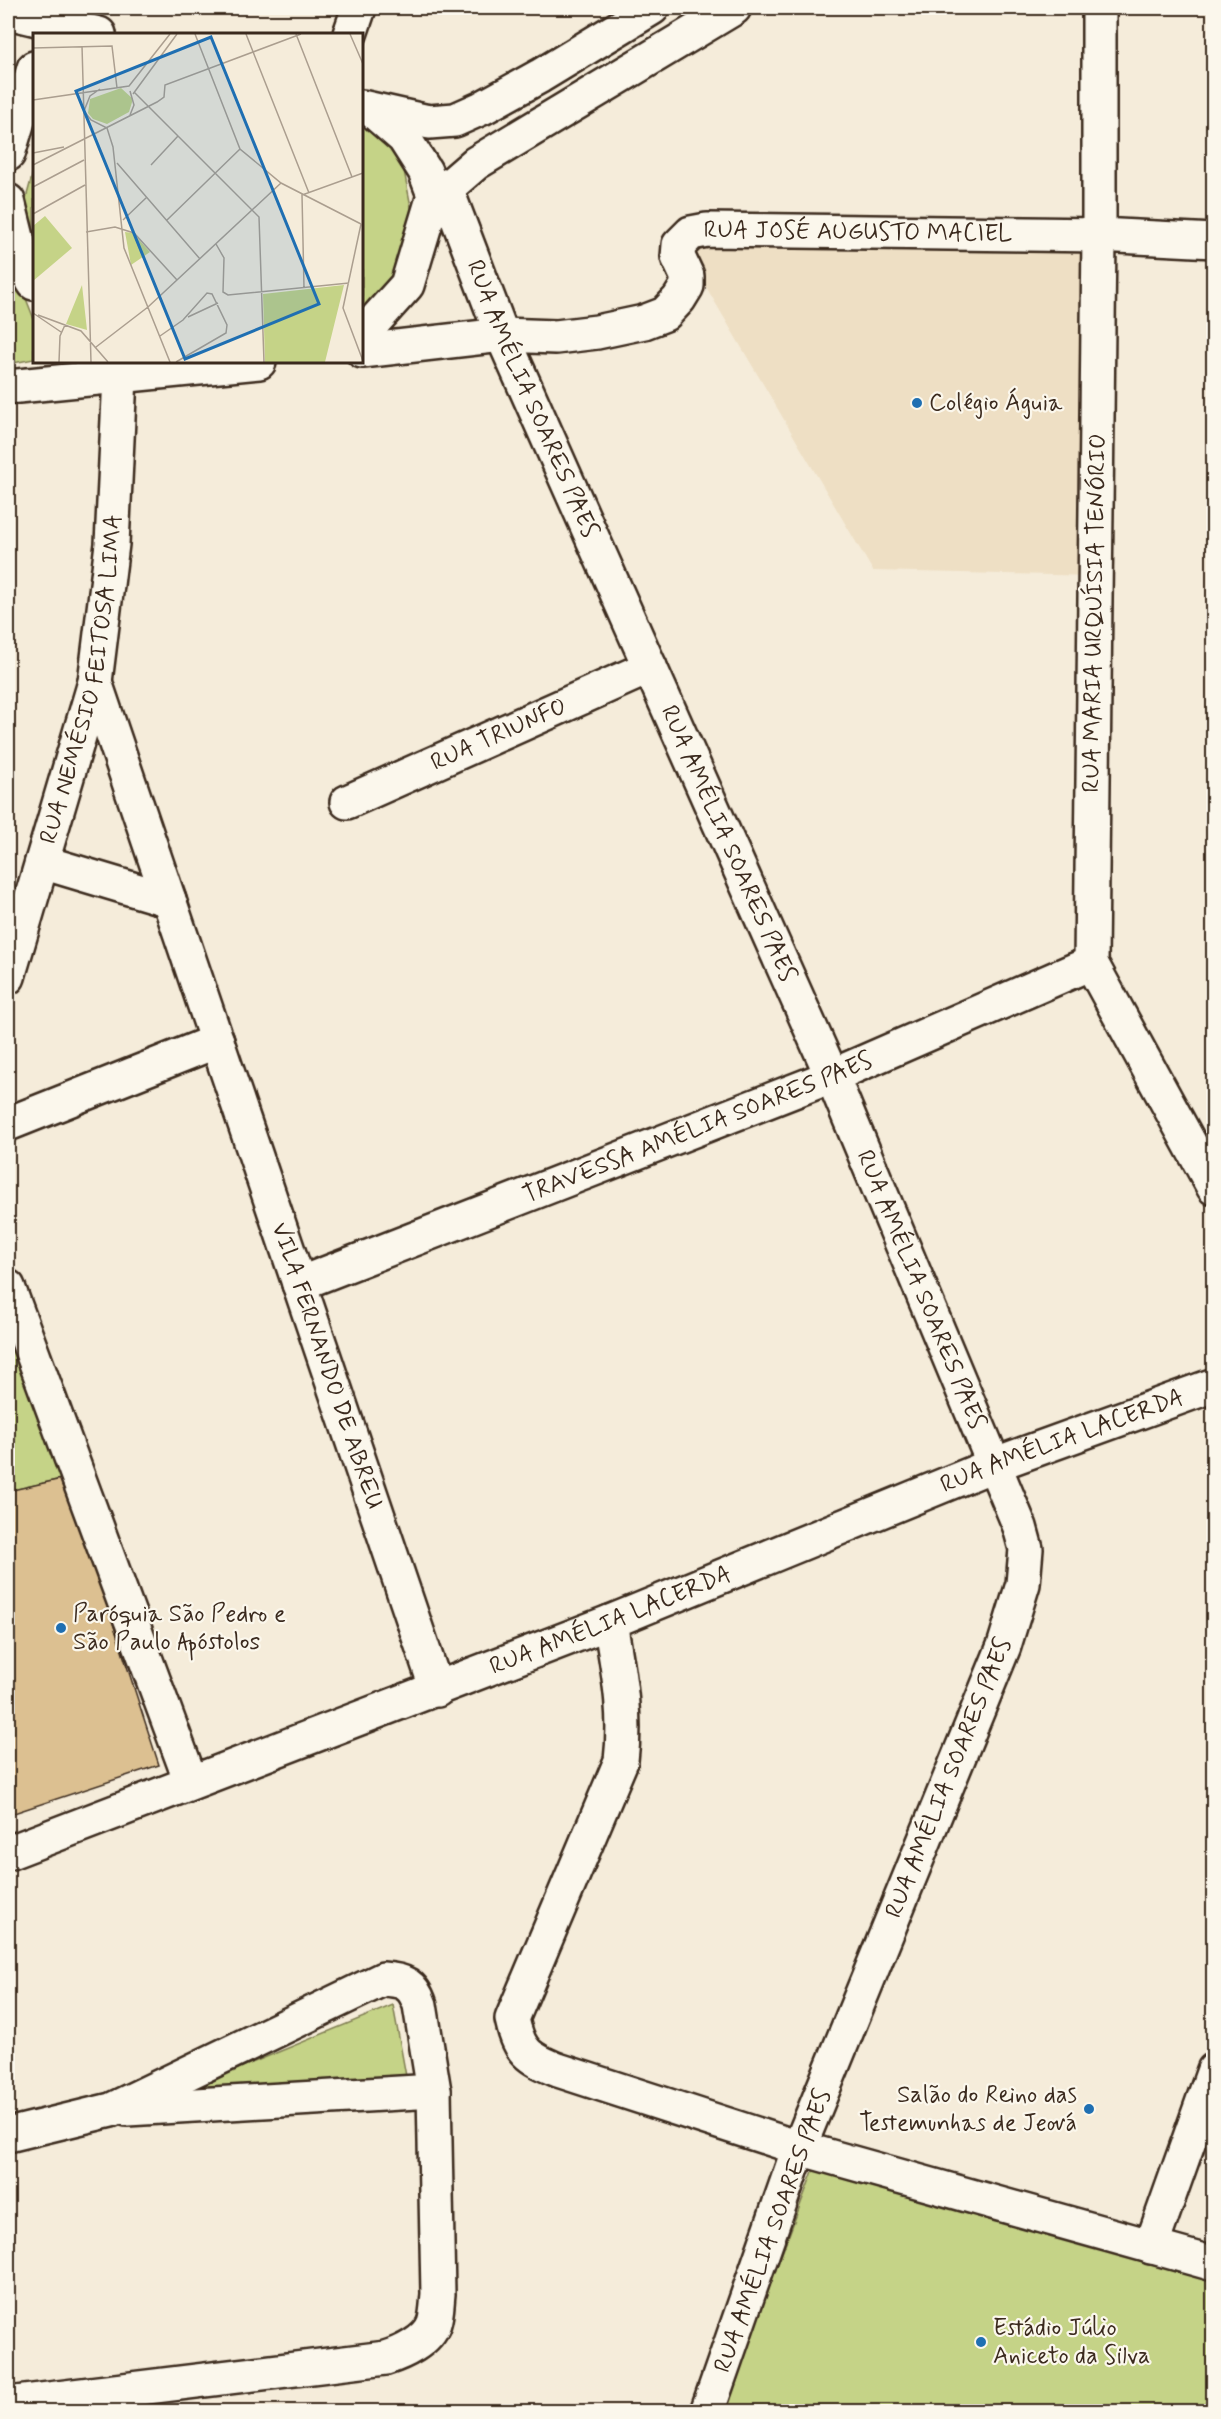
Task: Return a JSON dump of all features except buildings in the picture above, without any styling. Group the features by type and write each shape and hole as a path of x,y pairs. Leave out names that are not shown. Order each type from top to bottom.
{"street":[{"path":"350,33 359,8"},
{"path":"367,108 429,122 455,120 540,76 652,8"},
{"path":"363,333 407,285 440,191 476,162 734,8"},
{"name":"RUA MARIA URQUÍSIA TENÓRIO","path":"1099,8 1099,235 1091,963 1214,1188"},
{"path":"8,12 95,33"},
{"path":"8,154 33,71"},
{"name":"RUA AMÉLIA SOARES PAES","path":"367,108 404,138 440,191 832,1076 1020,1527 1026,1549 1023,1584 1004,1646 799,2148 707,2412"},
{"path":"8,165 33,128"},
{"path":"8,201 24,266 33,281"},
{"name":"RUA JOSÉ AUGUSTO MACIEL","path":"502,335 556,337 597,332 644,322 665,314 687,286 687,276 678,258 679,245 691,233 707,230 1099,235 1214,241"},
{"path":"363,351 502,335"},
{"path":"8,387 110,369 164,370 247,363"},
{"name":"RUA NEMÉSIO FEITOSA LIMA","path":"8,977 94,682 112,544 110,369"},
{"name":"RUA TRIUNFO","path":"347,802 650,667"},
{"name":"VILA FERNANDO DE ABREU","path":"94,682 437,1689"},
{"path":"42,862 169,900"},
{"name":"TRAVESSA AMÉLIA SOARES PAES","path":"299,1284 832,1076 1091,963"},
{"path":"8,1125 216,1041"},
{"path":"8,1287 191,1782"},
{"name":"RUA AMÉLIA LACERDA","path":"8,1853 610,1622 993,1465 1214,1385"},
{"path":"610,1622 624,1704 621,1761 512,2019 516,2040 525,2051 538,2062 558,2070 799,2148 1214,2264"},
{"path":"8,2404 386,2358 406,2352 434,2324 438,2294 434,2091 420,2005 416,1992 401,1980 383,1979 111,2110"},
{"path":"1151,2247 1214,2070"},
{"path":"8,2135 111,2110 434,2091"}],"shaded area":[{"path":"1098,244 1095,576 873,571 682,246"}],"green space":[{"path":"363,122 402,160 416,233 392,282 363,307"},
{"path":"33,173 33,240 25,202"},
{"path":"8,253 33,316 33,359 8,364"},
{"path":"8,1317 66,1478 8,1491"},
{"path":"393,2005 406,2076 176,2094"},
{"name":"Estádio Júlio Aniceto da Silva","path":"815,2166 1213,2272 1213,2411 722,2412"}],"place":[{"name":"Colégio Águia","path":"917,403"},
{"name":"Paróquia São Pedro e São Paulo Apóstolos","path":"61,1628"},
{"name":"Salão do Reino das Testemunhas de Jeová","path":"1089,2109"},
{"name":"Estádio Júlio Aniceto da Silva","path":"981,2342"}]}
